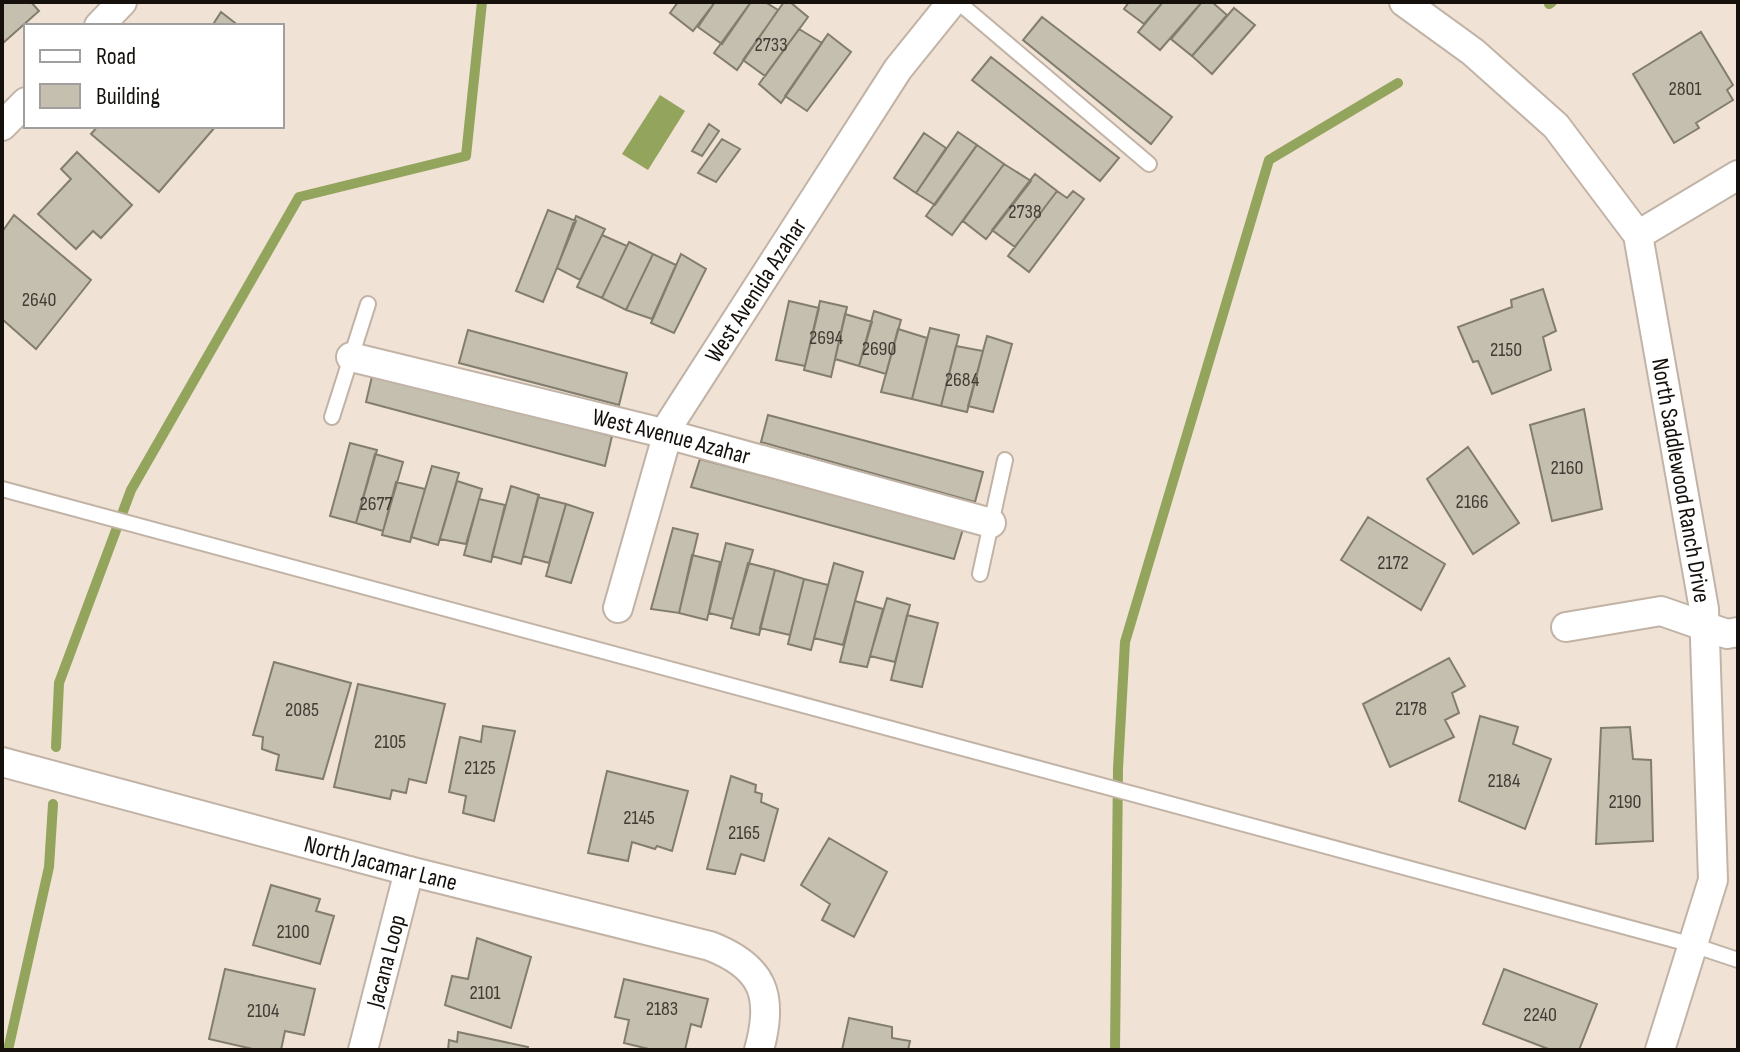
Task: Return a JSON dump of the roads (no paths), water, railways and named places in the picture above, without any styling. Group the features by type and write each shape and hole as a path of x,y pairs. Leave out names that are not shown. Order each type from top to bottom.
{"street":[{"path":"101,24 122,2"},
{"name":"West Avenida Azahar","path":"618,608 671,422 898,69 952,2"},
{"name":"North Saddlewood Ranch Drive","path":"1404,2 1473,52 1556,126 1638,235 1704,609 1713,880 1660,1050"},
{"path":"2,126 24,104"},
{"path":"1638,235 1738,175"},
{"name":"West Avenue Azahar","path":"351,357 667,434 991,523"},
{"path":"1566,627 1661,611 1727,634 1738,632"},
{"name":"North Jacamar Lane","path":"2,762 409,871 710,946 733,955 754,974 765,990 767,1007 759,1050"},
{"name":"Jacana Loop","path":"363,1050 409,871"}],"lane":[{"path":"958,2 1149,164"},
{"path":"332,417 368,304"},
{"path":"980,574 1005,460"},
{"path":"2,489 1693,945 1738,960"}],"waterway":[{"path":"56,747 59,683 131,490 299,197 466,156 482,2"},
{"path":"1115,1050 1118,769 1125,642 1269,160 1398,83"},
{"path":"8,1050 49,867 53,804"}]}
